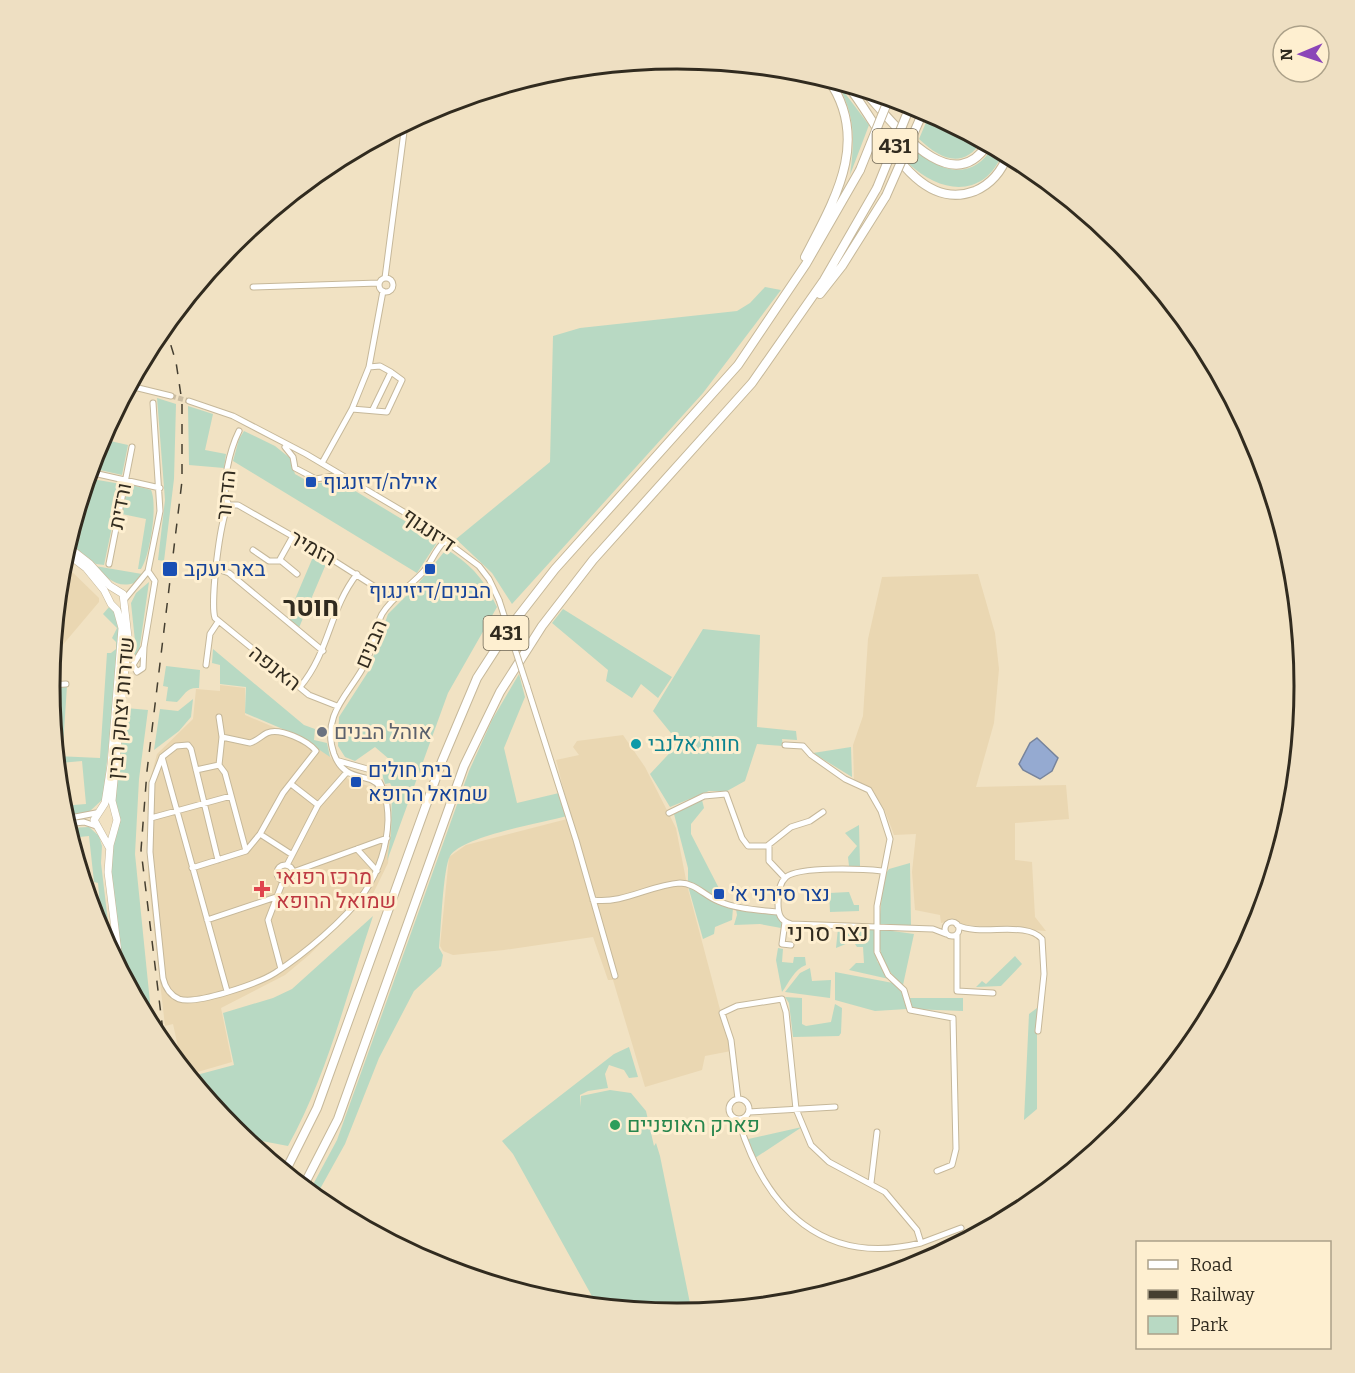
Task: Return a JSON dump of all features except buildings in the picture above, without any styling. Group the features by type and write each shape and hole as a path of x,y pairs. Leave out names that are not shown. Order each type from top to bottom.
{"highway":[{"path":"778,307 826,213 847,161 848,123 840,98 835,89"},
{"path":"854,95 903,166 930,189 949,195 978,190 994,178 1003,162"},
{"path":"875,102 933,159 951,165 960,165 977,158 983,150"},
{"name":"431","path":"289,1166 317,1108 453,731 477,678 510,627 555,568 725,381 778,307 818,245 860,170 886,106"},
{"name":"431","path":"307,1180 338,1119 464,766 500,692 542,626 588,566 742,395 803,311 837,259 877,188 907,113"},
{"path":"803,311 842,266 886,196 920,119"}],"main road":[{"path":"74,559 86,568 111,604 116,607 124,601 118,591 75,552"},
{"path":"109,598 118,591"},
{"name":"שדרות יצחק רבין","path":"115,813 112,801 129,637 124,601"},
{"name":"שדרות יצחק רבין","path":"99,812 105,803 112,756 122,640 121,623 116,607"},
{"path":"109,849 94,820 99,812 109,809 115,813 117,820 109,849 109,888 117,944"},
{"path":"99,828 107,831 114,827"}],"street":[{"path":"254,287 379,283 385,278 404,133"},
{"path":"383,291 391,290 393,285 390,279 385,278"},
{"path":"323,476 324,465 352,409 369,367 383,291 379,283"},
{"path":"352,409 387,412 391,408 402,380 380,366 369,367"},
{"path":"373,409 391,372"},
{"path":"138,388 171,396"},
{"path":"189,401 233,416 301,453 294,460"},
{"path":"124,601 148,571 160,511 153,403"},
{"name":"הדרור","path":"206,665 210,634 218,622 212,608 224,513 229,505 225,496 227,474 230,453 239,431"},
{"path":"282,444 294,460 295,468 311,478 344,475"},
{"name":"ורדית","path":"109,564 132,447"},
{"name":"דיזנגוף","path":"301,453 344,475 419,521 479,566 489,579 499,600 527,686 615,976"},
{"path":"98,474 160,488"},
{"name":"הזמיר","path":"229,505 238,505 293,536 394,599"},
{"path":"280,560 293,536"},
{"name":"הבנים","path":"347,772 339,761 332,743 337,706 366,663 382,615 394,599 425,570 445,541"},
{"path":"253,550 269,561 280,560 297,574"},
{"path":"217,569 228,573 323,651"},
{"path":"144,647 155,581 148,571"},
{"path":"300,687 317,664 342,595 357,574"},
{"path":"118,591 135,588"},
{"name":"האנפה","path":"218,622 315,698 337,706"},
{"path":"60,684 66,684"},
{"path":"219,717 222,738 219,765 225,773 246,851"},
{"path":"192,868 246,851 260,834 291,784 316,754 313,747 295,737 274,732 268,732 250,743 222,738"},
{"path":"218,860 188,745 176,746 162,757 152,783 150,852 165,985 177,998 188,1000 258,981 302,953 355,904 377,871 387,838 386,801 382,787 371,770 339,761"},
{"path":"785,745 803,747 845,779 872,794 889,834 882,871 876,927 879,960 888,975 904,990 910,1010 953,1018 956,1149 952,1166 937,1171"},
{"path":"162,757 227,991"},
{"path":"196,770 219,765"},
{"path":"283,880 278,875 278,870 287,865 318,805 347,772 374,780 382,787"},
{"path":"291,784 318,805"},
{"path":"669,813 697,799 726,794 745,843 757,847 769,844 791,827 810,821 822,812"},
{"path":"151,818 231,796"},
{"path":"74,817 99,812"},
{"path":"76,823 88,822 99,828"},
{"path":"260,834 291,854"},
{"path":"293,872 387,838"},
{"path":"769,844 768,858 785,878"},
{"path":"357,849 377,871"},
{"path":"287,865 293,872"},
{"path":"882,871 798,873 785,878 779,893 778,912 785,922 791,924 933,929 953,922 969,929 1029,931 1042,939 1044,974 1038,1031"},
{"path":"283,880 291,879 293,872"},
{"path":"280,969 268,920 283,880"},
{"path":"593,900 621,898 669,885 686,884 718,902 778,912"},
{"path":"207,920 276,897"},
{"path":"785,922 782,944 791,945"},
{"path":"946,925 948,935 956,946"},
{"path":"957,925 957,991 993,993"},
{"path":"933,929 948,935 969,929"},
{"path":"738,1099 731,1040 722,1013 736,1005 782,999 786,1012 796,1109 815,1151 829,1162 871,1183 892,1200 917,1230 921,1243"},
{"path":"740,1119 731,1115 729,1108 732,1102 738,1099 747,1102 749,1112"},
{"path":"740,1119 749,1112 835,1107"},
{"path":"740,1119 748,1153 765,1185 777,1201 804,1226 832,1239 874,1248 901,1248 961,1228"},
{"path":"871,1183 877,1132"}],"shaded area":[{"path":"71,571 99,598 99,602 61,647"},
{"path":"978,574 995,633 999,669 994,723 976,787 1066,785 1069,819 1015,823 1015,860 1032,862 1035,917 1046,931 965,925 953,921 941,923 940,915 915,910 912,872 916,834 894,835 885,811 874,792 854,781 853,745 863,716 868,639 882,577"},
{"name":"מרכז רפואי שמואל הרופא","path":"220,685 245,688 245,715 323,748 349,780 378,789 387,785 391,834 388,863 366,908 358,907 285,975 221,1008 232,1062 196,1072 179,1049 173,1024 165,1026 148,876 149,784 157,754 193,719 196,689 220,691"},
{"path":"623,735 645,767 676,828 687,885 731,1051 705,1056 702,1070 645,1087 613,980 608,980 593,937 453,955 443,951 440,946 449,857 466,845 571,818 556,760 579,755 573,747 577,741"}],"green space":[{"path":"842,91 869,125 850,175 853,150 852,128"},
{"path":"926,122 977,147 967,156 951,158 935,152 919,139"},
{"path":"916,150 935,164 956,170 976,165 988,153 999,160 985,178 961,187 948,186 935,181 921,174 909,164"},
{"path":"765,287 781,290 703,393 512,604 492,573 456,539 550,462 553,336 580,328 737,311 750,303"},
{"path":"157,398 176,404 174,479 164,561 158,560 165,500"},
{"path":"188,406 213,414 205,450 226,454 224,468 189,465"},
{"path":"244,431 275,446 290,458 295,474 311,483 336,483 352,489 433,538 436,544 417,573 233,461 239,439"},
{"path":"111,441 128,445 122,475 100,470"},
{"path":"96,480 121,484 104,565 96,564 76,548"},
{"path":"128,484 151,490 153,497 152,530 141,569 138,569 146,519 122,514"},
{"path":"449,551 478,575 497,607 448,693 387,861 391,834 392,787 390,783 385,784 382,774 389,759 375,747 355,761 345,757 338,746 339,717 368,672 388,614 417,585 444,552"},
{"path":"313,557 326,564 298,630 287,618"},
{"path":"95,566 142,574 134,583 122,584 112,581"},
{"path":"149,582 139,652 133,660 135,641 131,603 136,593"},
{"path":"109,607 114,608 120,638 103,799 89,812 74,814 72,805 86,804 82,761 65,763 64,756 100,758 107,653 116,649 116,642 112,638 117,628 103,614"},
{"path":"563,609 672,677 658,698 641,684 632,698 606,681 608,670 552,623"},
{"path":"703,629 760,635 757,727 796,731 797,740 782,739 783,746 757,744 745,781 727,791 709,791 670,807 650,774 679,743 653,711"},
{"path":"213,649 304,725 315,729 314,740 327,743 330,757 299,736 245,713 246,687 220,684 220,665 212,663"},
{"path":"166,666 200,670 199,688 188,690 177,702 166,701 168,687 163,686"},
{"path":"519,674 525,697 504,748 517,803 559,793 567,816 486,836 457,849 450,856 446,873 439,948 443,955 441,966 414,991 379,1058 345,1144 320,1189 313,1184 337,1140 469,771 492,720"},
{"path":"67,686 63,746 61,727 60,687"},
{"path":"193,699 191,717 179,731 154,750 160,709 178,711"},
{"path":"126,708 148,710 139,779 135,854 151,1008 121,953 114,909 110,853 119,824 114,799"},
{"path":"851,747 852,777 813,753"},
{"path":"702,800 704,808 691,824 691,834 726,902 733,908 732,920 715,927 714,934 703,939 688,886 688,868 674,814"},
{"path":"859,825 860,866 849,866 848,857 857,846 845,833"},
{"path":"89,827 99,836 102,846 101,863 109,926 100,904 98,883 94,882 89,836 79,837 77,828"},
{"path":"910,863 911,926 879,924 884,876 889,869"},
{"path":"849,892 854,905 859,905 859,911 830,912 829,893"},
{"path":"736,909 775,912 783,923 781,928 760,924 734,925"},
{"path":"373,916 325,1063 288,1146 259,1140 213,1094 198,1075 234,1065 223,1013 273,998 292,989"},
{"path":"838,928 874,930 877,961 889,979 849,970 856,963 864,963 863,947 857,947 853,941 836,948"},
{"path":"878,929 914,934 903,985 891,973 883,960"},
{"path":"778,948 783,949 782,962 793,963 794,957 805,957 806,965 795,973 782,992 776,960"},
{"path":"1015,956 1022,964 1001,986 976,987 982,981 986,984"},
{"path":"810,968 812,981 831,980 830,998 785,992 800,973"},
{"path":"835,972 893,983 904,995 907,1009 875,1011 835,1000"},
{"path":"785,997 802,998 802,1024 806,1026 831,1022 835,1004 842,1008 839,1036 793,1037 789,1003"},
{"path":"910,998 963,998 963,1011 911,1009"},
{"path":"1037,1008 1037,1109 1024,1120 1029,1014"},
{"path":"629,1047 638,1077 629,1078 624,1070 609,1065 605,1074 608,1088 588,1091 580,1095 580,1107 581,1096 610,1090 631,1093 646,1111 654,1146 656,1143 660,1156 690,1304 637,1303 593,1298 513,1154 502,1141 614,1054"},
{"path":"802,1127 752,1160 744,1140"}],"water":[{"path":"1037,738 1058,758 1052,771 1040,779 1023,770 1019,764 1030,743"}],"tunnel":[{"path":"171,396 189,401"}],"railway":[{"path":"163,1028 141,850 147,771 182,481 182,402 176,362 168,337"}],"place":[{"name":"איילה/דיזנגוף","path":"311,482"},
{"name":"באר יעקב","path":"170,569"},
{"name":"הבנים/דיזינגוף","path":"430,569"},
{"name":"אוהל הבנים","path":"322,732"},
{"name":"חוות אלנבי","path":"636,744"},
{"name":"בית חולים שמואל הרופא","path":"356,782"},
{"name":"מרכז רפואי שמואל הרופא","path":"262,889"},
{"name":"נצר סירני א׳","path":"719,894"},
{"name":"פארק האופניים","path":"615,1125"}],"district":[{"name":"חוטר","path":"311,607"},
{"name":"נצר סרני","path":"828,933"}]}
